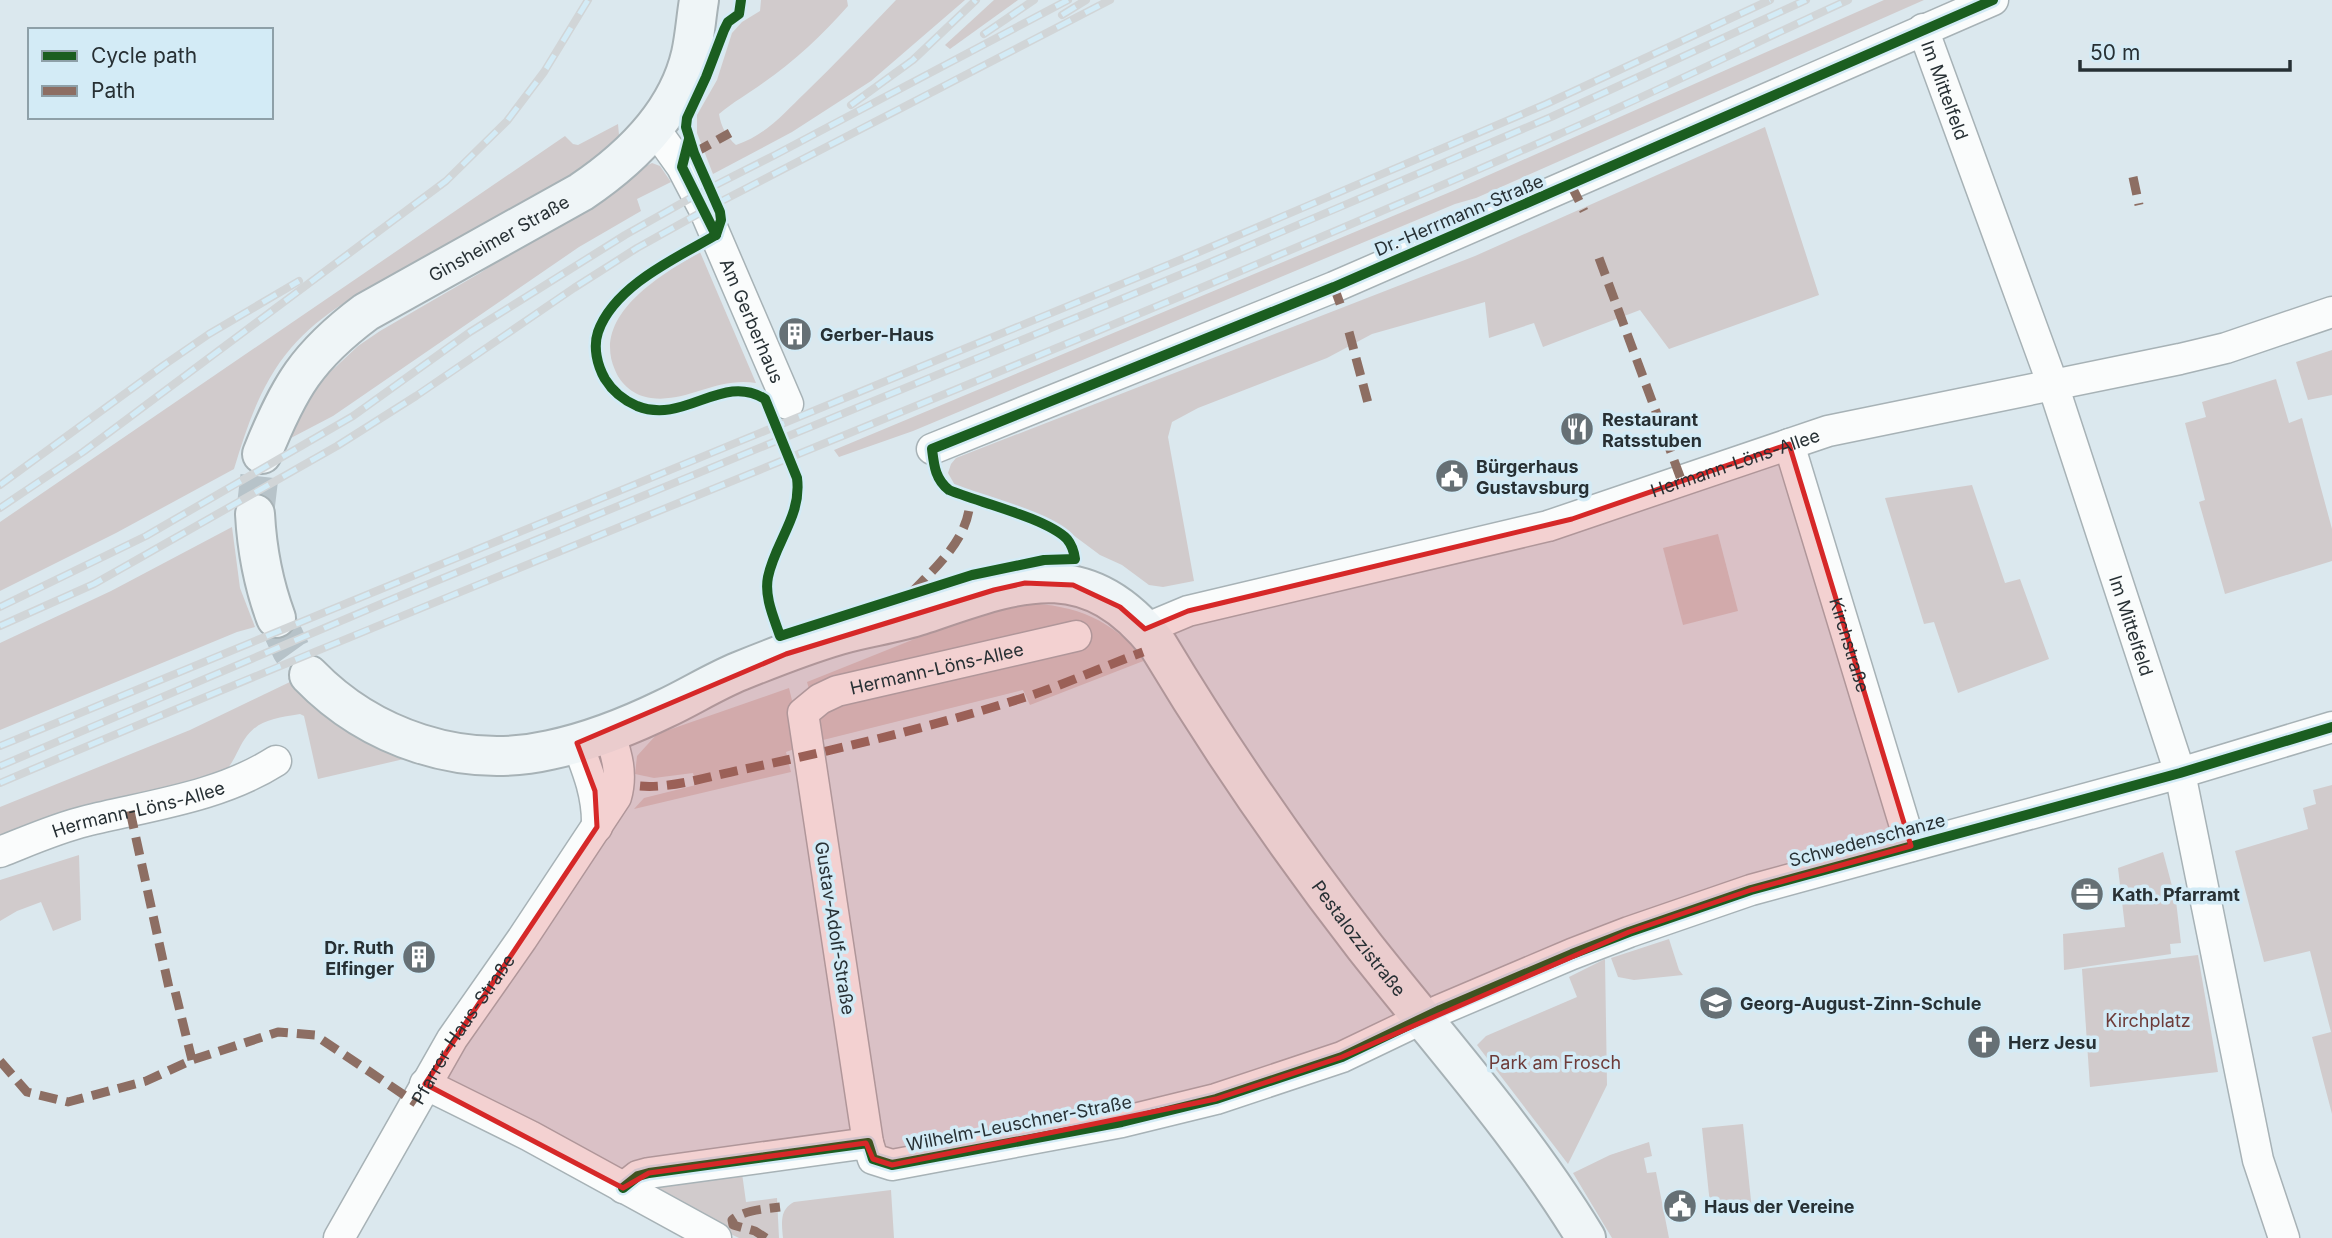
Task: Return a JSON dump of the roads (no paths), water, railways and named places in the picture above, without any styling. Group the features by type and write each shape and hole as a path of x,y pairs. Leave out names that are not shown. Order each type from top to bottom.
{"main road":[{"name":"Ginsheimer Straße","path":"262,454 289,393 311,360 337,333 366,312 581,192 622,163 654,128 674,95 690,57 699,0"},
{"path":"255,514 257,550 263,582 276,618"},
{"name":"Pestalozzistraße","path":"309,675 342,706 398,736 435,748 463,753 513,755 550,750 593,737 664,709 712,683 786,654 838,636 917,617 994,590 1025,583 1052,582 1097,593 1119,607 1158,645 1261,807 1349,925 1559,1193 1586,1238"}],"street":[{"name":"Dr.-Herrmann-Straße","path":"932,449 1347,282 1993,0"},
{"name":"Im Mittelfeld","path":"1923,29 2053,385 2180,773 2258,1160 2284,1238"},
{"name":"Am Gerberhaus","path":"654,128 682,167 705,211 788,404"},
{"name":"Hermann-Löns-Allee","path":"1144,629 1200,608 1572,519 1828,431 2226,348 2332,312"},
{"name":"Kirchstraße","path":"1789,444 1911,846"},
{"name":"Hermann-Löns-Allee","path":"803,713 820,699 836,691 1076,636"},
{"name":"Gustav-Adolf-Straße","path":"803,713 868,1143"},
{"name":"Schwedenschanze","path":"1423,1019 1629,932 1751,890 2180,773 2332,727"},
{"name":"Pfarrer-Haus-Straße","path":"339,1238 452,1039 609,809 619,786 617,756 593,737"},
{"name":"Hermann-Löns-Allee","path":"0,852 67,826 218,789 256,774 276,761"},
{"name":"Wilhelm-Leuschner-Straße","path":"868,1143 873,1159 892,1165 1122,1122 1216,1099 1322,1065 1423,1019"},
{"path":"425,1084 530,1136 716,1238"},
{"path":"623,1188 649,1173 868,1143"}],"tunnel":[{"path":"255,514 262,454"},
{"path":"276,618 291,650 309,675"}],"railway":[{"path":"0,508 83,452 446,181 507,121 544,72 588,0"},
{"path":"851,105 913,60 976,0"},
{"path":"984,34 1034,0"},
{"path":"0,607 146,536 353,416 470,332 625,235 1068,0"},
{"path":"1062,15 1086,0"},
{"path":"0,626 94,584 337,446 637,248 716,204 1110,0"},
{"path":"0,746 1192,255 1546,104 1770,0"},
{"path":"0,766 402,595 1199,267 1551,117 1806,0"},
{"path":"0,783 1362,220 1592,120 1848,0"},
{"path":"0,485 209,334 299,281"}],"place":[{"name":"Gerber-Haus","path":"795,334"},
{"name":"Restaurant Ratsstuben","path":"1577,429"},
{"name":"Bürgerhaus Gustavsburg","path":"1452,476"},
{"name":"Kath. Pfarramt","path":"2087,894"},
{"name":"Dr. Ruth Elfinger","path":"419,957"},
{"name":"Georg-August-Zinn-Schule","path":"1716,1003"},
{"name":"Herz Jesu","path":"1984,1042"},
{"name":"Haus der Vereine","path":"1680,1206"}],"park label":[{"name":"Kirchplatz","path":"2148,1020"},
{"name":"Park am Frosch","path":"1555,1062"}]}
